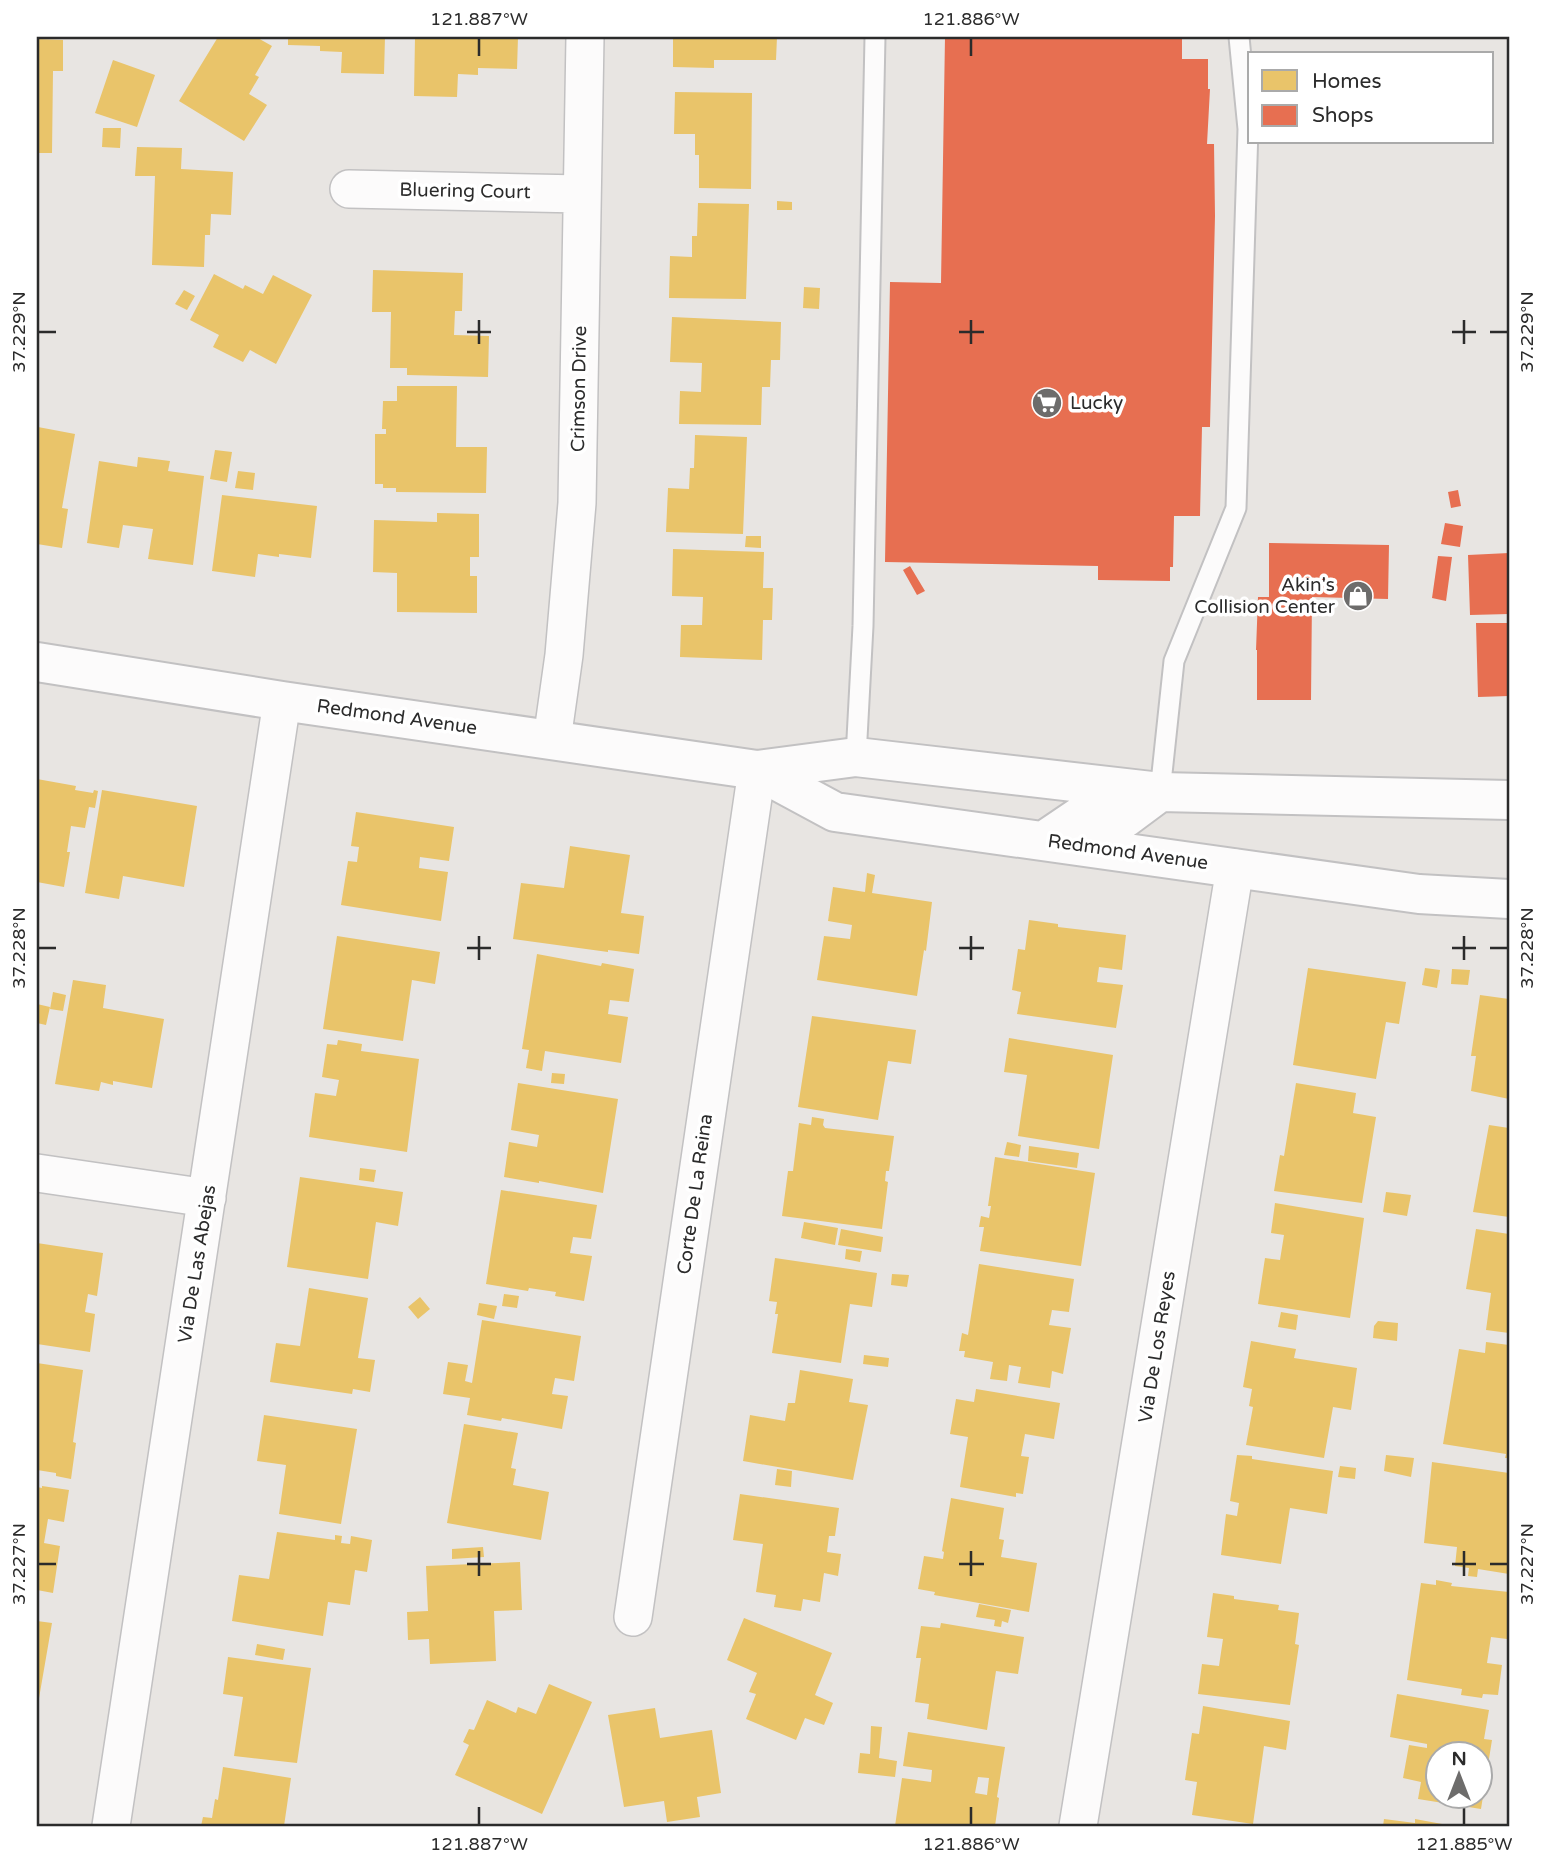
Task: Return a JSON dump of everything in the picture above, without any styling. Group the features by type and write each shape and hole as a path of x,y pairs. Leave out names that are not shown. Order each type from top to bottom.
{"street":[{"name":"Crimson Drive","path":"552,740 564,655 578,503 585,37"},
{"name":"Bluering Court","path":"349,189 581,194"},
{"name":"Redmond Avenue","path":"37,662 757,771 856,757 1160,792 1509,800"},
{"name":"Via De Las Abejas","path":"111,1826 282,701"},
{"name":"Redmond Avenue","path":"757,771 835,812 1499,903"},
{"name":"Corte De La Reina","path":"633,1617 757,771"},
{"path":"1045,840 1082,815 1125,818 1160,792"},
{"name":"Via De Los Reyes","path":"1078,1826 1235,868"},
{"path":"37,1174 207,1198"}],"lane":[{"path":"856,757 863,626 875,37"},
{"path":"1160,792 1174,662 1236,508 1248,130 1239,37"}],"building: Homes":[{"path":"218,37 256,37 272,46 255,75 259,77 249,94 267,105 244,141 179,101"},
{"path":"288,37 385,37 384,74 341,73 342,52 320,51 320,46 288,45"},
{"path":"415,37 518,37 517,69 478,68 478,75 458,74 457,97 414,96"},
{"path":"673,37 777,37 776,60 714,60 714,68 673,67"},
{"path":"37,39 63,40 63,71 53,71 52,153 37,153"},
{"path":"113,60 155,75 137,127 95,113"},
{"path":"675,92 752,93 751,189 699,188 699,155 695,155 695,134 674,134"},
{"path":"103,128 121,128 120,148 102,147"},
{"path":"137,147 182,148 181,169 233,172 231,215 211,214 210,235 205,235 204,267 152,265 155,176 135,176"},
{"path":"777,201 792,202 792,210 777,210"},
{"path":"698,203 749,204 746,299 669,298 670,256 692,257 692,236 697,236"},
{"path":"373,270 463,273 462,311 455,311 454,335 489,336 488,377 407,375 407,368 390,368 391,312 372,312"},
{"path":"214,274 243,289 245,285 263,294 273,275 312,295 276,364 250,350 243,362 213,347 219,335 190,320"},
{"path":"804,287 820,288 819,309 803,308"},
{"path":"184,290 195,296 187,310 175,304"},
{"path":"672,317 781,322 780,360 771,360 770,387 762,387 761,425 679,424 680,391 701,392 702,363 670,362"},
{"path":"397,386 457,386 456,447 487,447 486,493 396,492 396,488 383,488 383,484 375,484 375,434 386,434 386,429 382,429 383,401 397,401"},
{"path":"38,427 75,434 62,508 68,509 62,548 37,544"},
{"path":"695,435 747,437 743,534 666,532 668,488 689,489 690,468 694,468"},
{"path":"215,450 232,452 227,482 210,479"},
{"path":"138,457 170,461 168,471 204,476 193,565 148,559 153,529 123,525 119,548 87,543 99,461 137,467"},
{"path":"238,471 255,473 253,490 235,488"},
{"path":"222,495 317,506 311,558 258,554 255,577 212,571"},
{"path":"437,513 479,514 479,557 470,557 470,576 477,576 477,613 397,612 397,573 373,572 374,520 437,522"},
{"path":"746,536 761,536 761,548 745,547"},
{"path":"673,549 764,552 763,588 773,588 772,620 763,620 762,660 680,657 681,625 702,625 703,597 672,596"},
{"path":"37,779 76,786 75,790 93,793 94,790 98,791 95,808 89,807 85,828 71,826 64,887 37,882"},
{"path":"102,790 197,806 184,887 123,876 119,899 85,893"},
{"path":"356,812 454,827 449,861 420,857 419,868 448,872 441,921 341,905 348,861 357,862 359,847 351,846"},
{"path":"570,846 630,855 621,913 644,916 639,954 513,939 521,883 564,888"},
{"path":"867,873 875,875 872,893 932,902 917,996 817,980 824,936 850,939 852,925 828,921 833,887 865,892"},
{"path":"1029,920 1058,924 1058,927 1126,935 1122,970 1099,967 1097,982 1123,985 1116,1028 1017,1014 1021,992 1012,990 1018,949 1025,950"},
{"path":"337,936 440,952 435,984 412,980 403,1041 323,1029"},
{"path":"537,954 634,969 629,1002 610,1000 608,1014 628,1017 621,1063 545,1051 542,1071 526,1068 529,1050 522,1049"},
{"path":"1308,968 1406,982 1399,1024 1386,1022 1376,1079 1293,1065"},
{"path":"1425,968 1440,970 1437,988 1422,985"},
{"path":"1452,969 1470,970 1468,985 1451,984"},
{"path":"73,980 106,985 103,1008 164,1019 152,1088 113,1081 113,1085 101,1082 99,1091 55,1084"},
{"path":"53,992 66,995 63,1011 50,1009"},
{"path":"1480,995 1509,999 1509,1099 1471,1091 1476,1056 1471,1056"},
{"path":"37,1004 50,1007 46,1025 37,1023"},
{"path":"812,1016 916,1030 911,1064 888,1061 878,1120 798,1107"},
{"path":"1009,1038 1113,1055 1099,1149 1018,1136 1027,1075 1004,1072"},
{"path":"338,1040 362,1044 361,1051 419,1059 407,1152 309,1137 315,1093 336,1096 339,1080 322,1077 327,1044 337,1045"},
{"path":"552,1073 565,1074 564,1084 551,1083"},
{"path":"518,1083 618,1099 603,1193 504,1177 509,1142 537,1147 539,1135 511,1130"},
{"path":"1296,1083 1356,1093 1353,1113 1376,1117 1362,1203 1274,1191 1280,1155 1284,1156"},
{"path":"812,1117 824,1119 825,1128 894,1136 889,1171 886,1171 885,1181 888,1182 882,1229 782,1216 788,1171 793,1171 799,1123 811,1125"},
{"path":"1489,1125 1509,1128 1509,1217 1473,1212"},
{"path":"1007,1142 1021,1145 1019,1157 1004,1155"},
{"path":"1029,1146 1079,1153 1077,1168 1028,1161"},
{"path":"995,1157 1095,1173 1081,1266 980,1251 984,1227 979,1227 981,1216 989,1218 991,1206 988,1206"},
{"path":"360,1168 376,1170 374,1182 359,1180"},
{"path":"300,1177 403,1192 398,1226 376,1222 368,1279 287,1267"},
{"path":"501,1190 597,1205 591,1239 573,1237 570,1253 592,1256 584,1301 555,1296 556,1292 529,1288 528,1291 486,1284"},
{"path":"1386,1192 1411,1195 1407,1216 1383,1212"},
{"path":"1275,1203 1364,1218 1350,1318 1258,1304 1265,1258 1280,1260 1284,1235 1271,1233"},
{"path":"804,1222 838,1228 835,1245 801,1238"},
{"path":"841,1229 883,1237 881,1252 838,1245"},
{"path":"1476,1229 1509,1234 1509,1333 1486,1330 1491,1293 1466,1289"},
{"path":"37,1243 103,1253 97,1296 88,1294 85,1312 95,1314 90,1352 37,1344"},
{"path":"846,1249 862,1251 860,1262 845,1259"},
{"path":"775,1258 877,1273 872,1307 850,1304 841,1363 772,1353 778,1314 775,1314 777,1302 769,1301"},
{"path":"979,1264 1074,1279 1069,1312 1052,1310 1049,1325 1071,1328 1063,1374 1052,1371 1050,1388 1018,1383 1021,1367 1009,1365 1007,1381 990,1379 993,1362 964,1357 965,1351 959,1351 962,1333 968,1335"},
{"path":"892,1274 909,1275 907,1287 891,1285"},
{"path":"309,1288 368,1298 358,1358 375,1360 370,1392 353,1389 352,1394 270,1382 276,1343 300,1346"},
{"path":"504,1294 519,1296 517,1308 502,1306"},
{"path":"420,1297 430,1309 418,1319 408,1307"},
{"path":"479,1303 497,1306 494,1319 477,1315"},
{"path":"1281,1312 1298,1315 1296,1330 1278,1327"},
{"path":"482,1320 581,1336 574,1381 555,1378 552,1394 568,1396 562,1429 502,1418 501,1421 467,1415 470,1398 443,1394 448,1362 468,1365 465,1381 472,1383"},
{"path":"1378,1321 1398,1323 1397,1341 1373,1338 1374,1326"},
{"path":"1251,1341 1296,1349 1294,1358 1357,1368 1351,1410 1333,1407 1324,1458 1246,1445 1253,1407 1249,1406 1252,1389 1243,1387"},
{"path":"1486,1342 1509,1345 1509,1458 1505,1458 1506,1454 1443,1444 1459,1349 1485,1353"},
{"path":"864,1355 889,1358 888,1367 863,1364"},
{"path":"37,1363 83,1370 71,1479 37,1470"},
{"path":"800,1370 853,1379 849,1402 868,1405 853,1480 743,1461 750,1415 785,1421 788,1403 795,1403"},
{"path":"976,1389 1060,1403 1054,1439 1025,1434 1021,1456 1029,1457 1023,1494 1016,1493 1016,1497 960,1487 968,1437 950,1434 956,1399 974,1402"},
{"path":"264,1415 357,1429 341,1524 279,1514 286,1465 257,1461"},
{"path":"464,1424 518,1433 511,1468 516,1469 513,1485 549,1492 541,1540 447,1523"},
{"path":"1237,1455 1333,1471 1327,1514 1290,1508 1281,1564 1221,1555 1226,1514 1237,1516 1239,1503 1230,1501"},
{"path":"1386,1455 1414,1458 1411,1477 1384,1471"},
{"path":"1432,1462 1509,1473 1509,1574 1478,1569 1477,1577 1468,1576 1469,1568 1455,1566 1457,1547 1424,1543"},
{"path":"1340,1466 1356,1468 1355,1479 1338,1477"},
{"path":"777,1469 792,1471 791,1487 775,1485"},
{"path":"37,1487 69,1490 64,1522 48,1519 44,1543 60,1546 53,1593 37,1590"},
{"path":"740,1494 839,1508 835,1536 829,1536 827,1552 841,1554 838,1576 824,1573 820,1602 803,1599 801,1611 774,1607 776,1595 756,1592 763,1544 733,1540"},
{"path":"951,1498 1004,1508 999,1539 1004,1540 1001,1557 1037,1563 1029,1612 934,1595 935,1592 918,1589 924,1556 943,1559"},
{"path":"277,1532 335,1540 335,1535 342,1536 341,1543 350,1544 351,1536 372,1540 367,1572 355,1570 350,1605 328,1602 323,1636 232,1621 239,1575 269,1579"},
{"path":"483,1547 484,1557 452,1559 452,1549"},
{"path":"520,1562 522,1610 494,1611 496,1661 430,1664 429,1639 408,1640 407,1612 428,1611 426,1566"},
{"path":"1436,1580 1452,1583 1451,1586 1509,1592 1507,1639 1491,1637 1487,1663 1502,1665 1498,1695 1483,1694 1482,1698 1461,1695 1462,1689 1407,1680 1421,1583 1436,1585"},
{"path":"1213,1593 1234,1596 1234,1599 1279,1605 1278,1610 1299,1613 1295,1644 1299,1645 1290,1705 1198,1694 1202,1664 1219,1666 1223,1639 1207,1637"},
{"path":"979,1604 1011,1610 1008,1623 1002,1621 1001,1627 994,1626 995,1620 976,1617"},
{"path":"744,1618 832,1653 815,1695 833,1703 824,1725 805,1718 796,1740 746,1719 756,1694 749,1692 757,1673 727,1660"},
{"path":"37,1621 52,1623 38,1704 37,1704"},
{"path":"941,1623 1024,1637 1018,1674 996,1671 987,1730 927,1719 929,1704 915,1702 921,1658 916,1658 921,1626 940,1628"},
{"path":"257,1644 285,1649 283,1660 255,1655"},
{"path":"228,1657 311,1668 297,1763 234,1756 243,1697 223,1694"},
{"path":"549,1684 592,1702 542,1814 455,1775 469,1745 463,1742 469,1729 474,1730 487,1700 516,1713 518,1707 536,1714"},
{"path":"1397,1694 1489,1710 1484,1739 1492,1741 1424,1741 1424,1743 1390,1737"},
{"path":"1203,1706 1290,1721 1286,1750 1264,1746 1253,1824 1192,1815 1197,1782 1185,1780 1192,1733 1199,1734"},
{"path":"655,1708 660,1738 712,1730 721,1793 697,1797 700,1817 667,1822 664,1801 624,1807 608,1715"},
{"path":"871,1726 882,1727 879,1758 897,1761 895,1777 858,1773 860,1753 870,1754"},
{"path":"908,1732 1005,1747 995,1826 895,1826 902,1778 931,1782 932,1770 903,1766","holes":["978,1777 989,1778 987,1795 975,1793"]},
{"path":"1409,1745 1424,1748 1424,1800 1418,1799 1421,1782 1403,1778"},
{"path":"223,1767 291,1778 284,1826 201,1826 203,1817 212,1818"},
{"path":"1384,1819 1415,1823 1415,1819 1453,1826 1383,1826"}],"building: Shops":[{"path":"945,37 1182,37 1182,59 1208,59 1210,89 1207,144 1214,144 1215,216 1210,427 1202,427 1200,516 1174,516 1173,567 1170,567 1170,581 1098,580 1098,566 885,562 890,282 941,283"},
{"path":"1458,490 1461,506 1451,508 1448,492"},
{"path":"1445,523 1463,526 1460,547 1441,544"},
{"path":"1269,543 1389,545 1388,599 1312,597 1311,700 1257,700 1258,597 1269,597"},
{"path":"1509,553 1509,614 1470,615 1468,555"},
{"path":"1438,556 1452,557 1446,601 1432,598"},
{"path":"910,566 925,591 917,595 903,570"},
{"path":"1476,623 1509,623 1509,696 1478,697"}],"place":[{"name":"Lucky","path":"1047,403"},
{"name":"Akin's Collision Center","path":"1358,596"}]}
